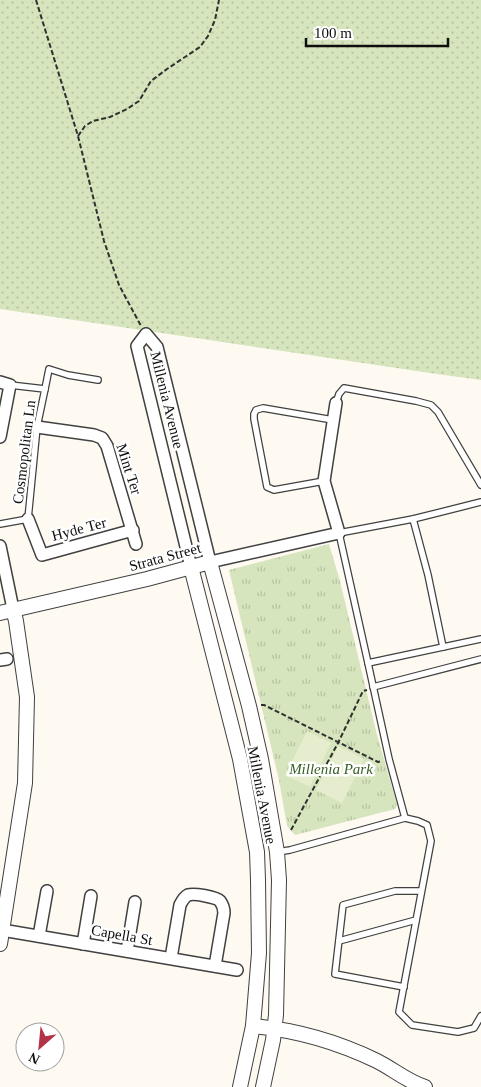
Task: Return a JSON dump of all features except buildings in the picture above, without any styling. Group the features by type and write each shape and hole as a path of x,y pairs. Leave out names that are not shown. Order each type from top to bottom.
{"street":[{"name":"Millenia Avenue","path":"240,1087 253,1026 259,953 257,855 240,759 137,346 146,334 157,347 210,562 249,706 278,852 275,1028 263,1087"},
{"path":"0,437 5,384"},
{"path":"336,402 324,481 338,533"},
{"name":"Mint Ter","path":"37,427 94,435 102,438 136,544"},
{"name":"Hyde Ter","path":"28,519 42,555 132,530"},
{"name":"Strata Street","path":"7,611 338,533"},
{"path":"0,546 7,611 16,621 27,697 25,782 0,944"},
{"path":"257,855 278,852"},
{"path":"39,936 47,891"},
{"path":"171,958 181,902 185,897 191,895 204,896 217,899 224,909 215,966"},
{"path":"83,944 91,896"},
{"path":"127,951 135,902"},
{"name":"Capella St","path":"2,930 238,970"},
{"path":"253,1026 275,1028 340,1045 425,1087"}],"lane":[{"name":"Cosmopolitan Ln","path":"0,524 28,519 37,427 49,369 68,375 98,380"},
{"name":"Cosmopolitan Ln","path":"5,384 45,389"},
{"path":"336,402 344,388 431,405 438,412 481,485"},
{"path":"324,481 274,490 267,487 254,414 256,410 263,408 333,420"},
{"path":"405,818 389,759 338,533 413,519 481,502"},
{"path":"413,519 428,575 443,647"},
{"path":"368,663 481,639"},
{"path":"373,688 481,660"},
{"path":"278,852 405,818 427,825 431,841 399,1012 412,1025 458,1032 474,1028 481,1016"},
{"path":"404,987 335,974 343,905 395,890 421,891"},
{"path":"339,941 416,920"}],"path":[{"path":"36,0 78,136 104,240 119,285 146,334"},
{"path":"78,136 85,126 92,121 110,117 139,101 151,81 200,47 208,36 215,20 219,0"},
{"path":"291,830 338,743 363,691 373,688"},
{"path":"249,706 264,705 378,762 389,759"}],"green space":[{"path":"0,0 481,0 481,380 0,309"},
{"name":"Millenia Park","path":"329,544 340,581 377,735 397,804 395,809 295,835 287,826 279,780 229,570"},
{"path":"307,731 331,743 310,787 285,775"},
{"path":"338,746 364,759 342,803 316,790"}]}
